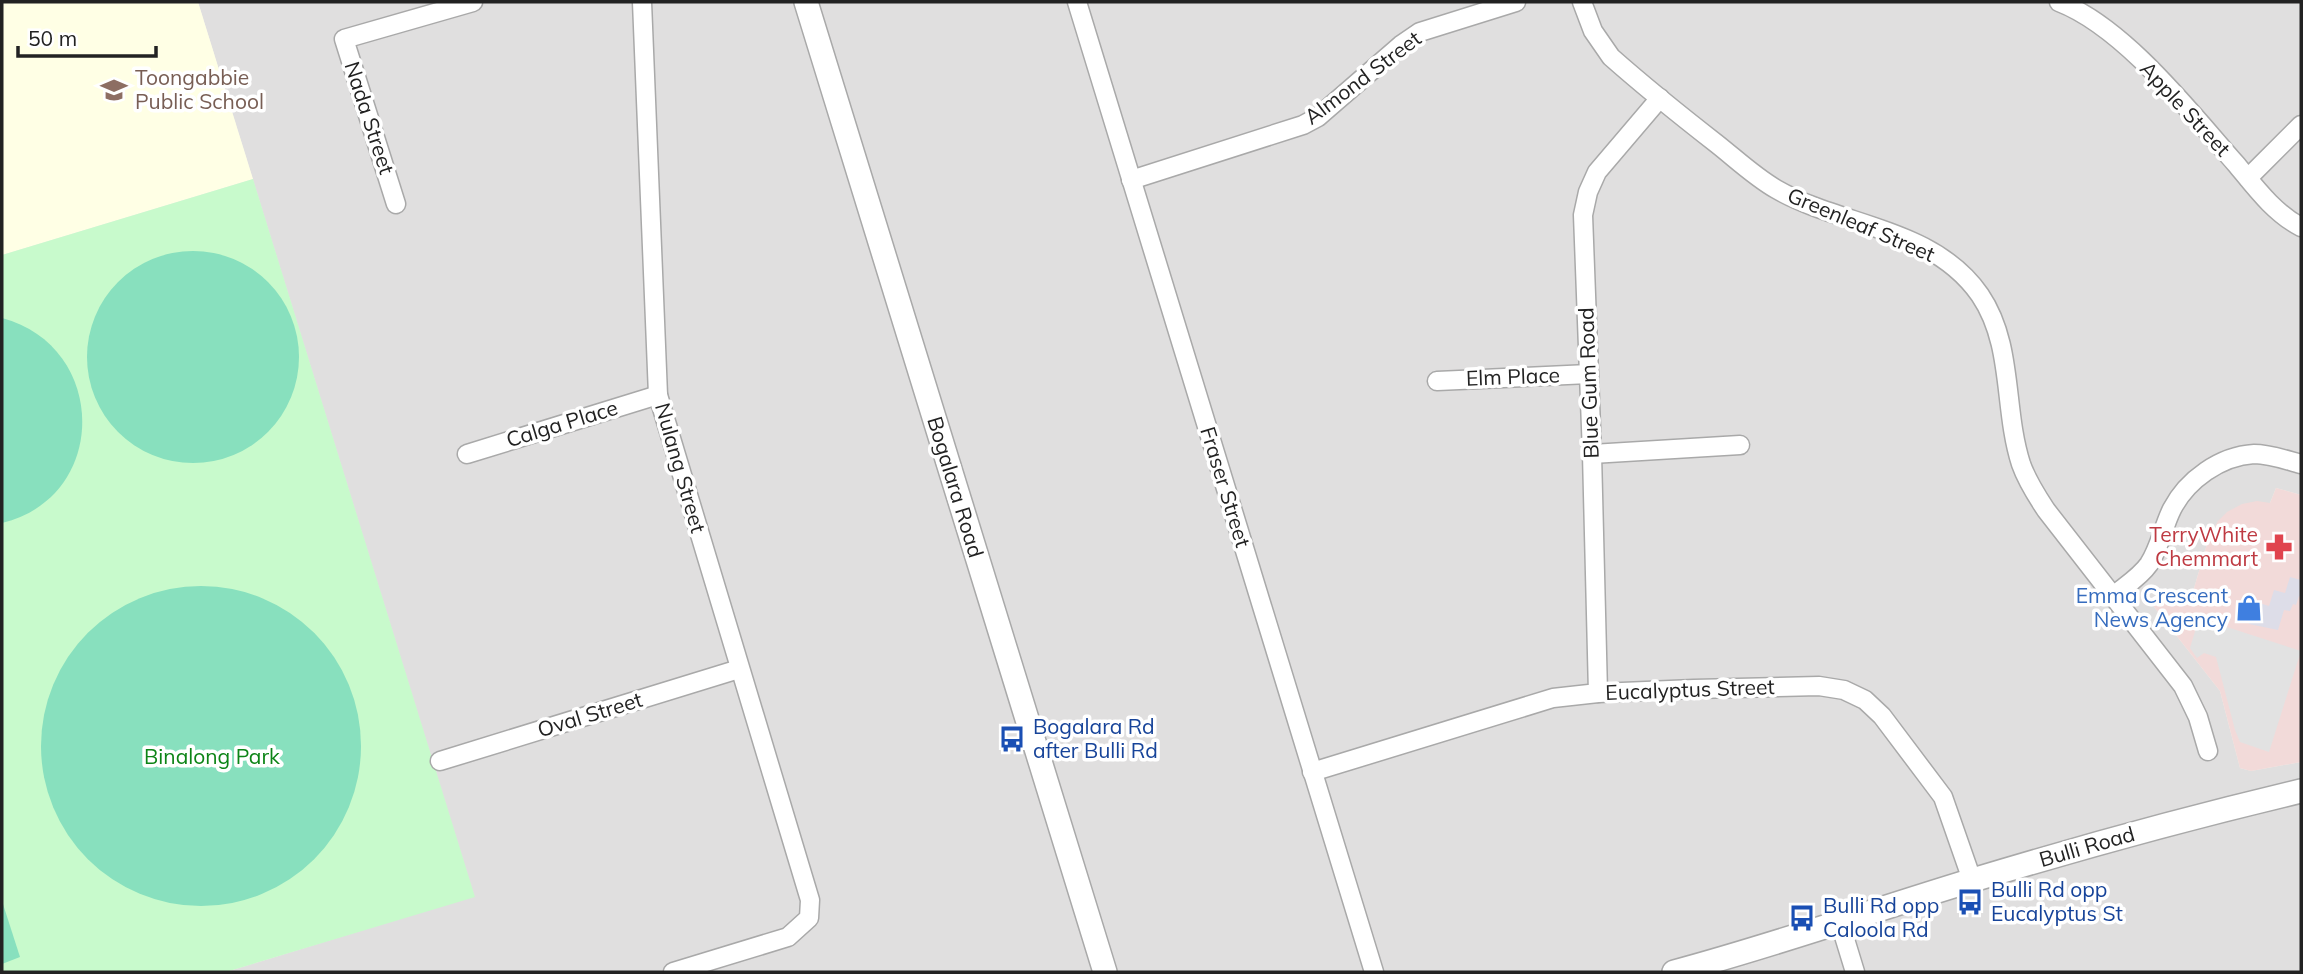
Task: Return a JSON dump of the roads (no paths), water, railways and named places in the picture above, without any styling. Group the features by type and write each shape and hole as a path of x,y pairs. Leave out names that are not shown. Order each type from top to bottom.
{"street":[{"name":"Nada Street","path":"396,204 344,39 473,2"},
{"name":"Nulang Street","path":"642,2 658,394 810,900 809,918 788,937 673,972"},
{"name":"Bogalara Road","path":"806,2 1105,972"},
{"name":"Fraser Street","path":"1077,2 1374,972"},
{"name":"Almond Street","path":"1131,180 1303,125 1318,117 1401,45 1420,32 1516,2"},
{"name":"Greenleaf Street","path":"1582,2 1601,45 1611,57 1660,99 1776,189 1915,243 1951,264 1967,279 1991,314 1998,335 2016,445 2027,480 2046,510 2183,686 2198,717 2208,751"},
{"name":"Apple Street","path":"2059,2 2113,34 2164,82 2270,204 2301,227"},
{"name":"Blue Gum Road","path":"1598,693 1583,215 1588,192 1597,172 1660,99"},
{"path":"2248,178 2301,125"},
{"name":"Elm Place","path":"1437,381 1588,374"},
{"name":"Calga Place","path":"467,454 658,394"},
{"path":"1592,454 1740,445"},
{"path":"2113,596 2142,573 2151,561 2179,498 2201,475 2227,461 2253,454 2301,464"},
{"name":"Oval Street","path":"440,761 739,669"},
{"name":"Eucalyptus Street","path":"1312,772 1553,698 1598,693 1819,687 1844,691 1865,699 1882,716 1943,797 1972,880"},
{"name":"Bulli Road","path":"1674,972 1840,923 1972,880 2166,824 2301,791"},
{"path":"1840,923 1855,972"}],"place":[{"name":"Toongabbie Public School","path":"114,90"},
{"name":"TerryWhite Chemmart","path":"2279,547"},
{"name":"Emma Crescent News Agency","path":"2249,608"},
{"name":"Bogalara Rd after Bulli Rd","path":"1012,739"},
{"name":"Bulli Rd opp Eucalyptus St","path":"1970,902"},
{"name":"Bulli Rd opp Caloola Rd","path":"1802,918"}],"park label":[{"name":"Binalong Park","path":"212,757"}]}
